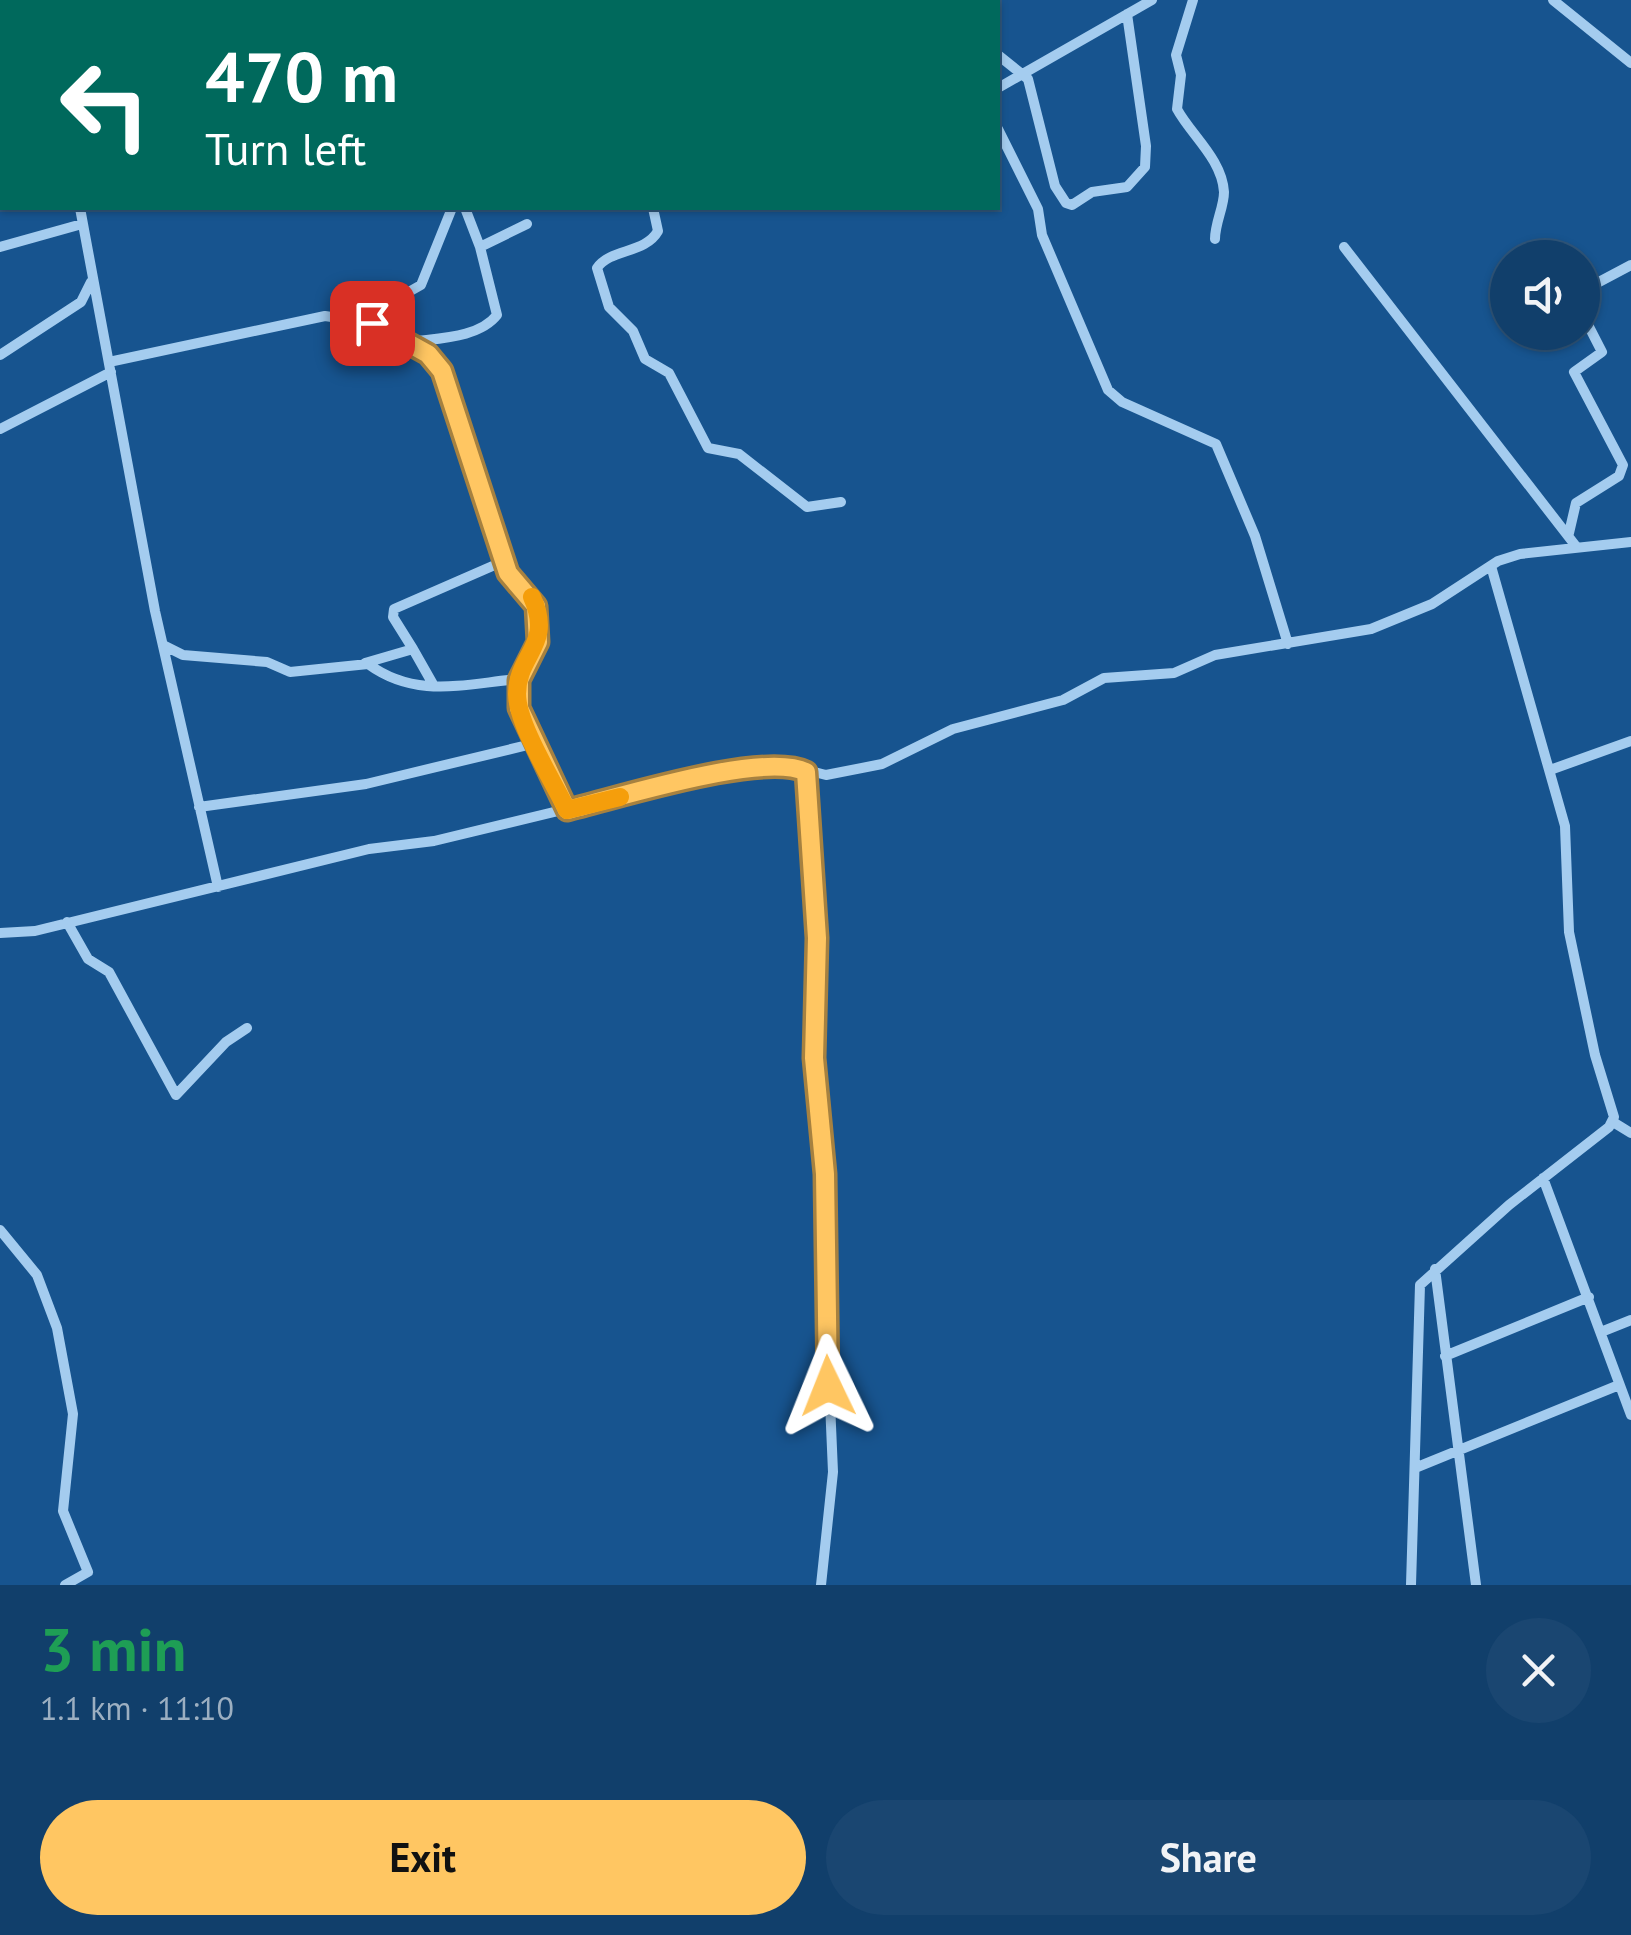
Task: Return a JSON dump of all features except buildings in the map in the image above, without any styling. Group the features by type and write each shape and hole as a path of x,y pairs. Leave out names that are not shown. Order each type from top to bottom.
{"street":[{"path":"1000,87 1152,0"},
{"path":"1193,0 1176,55 1181,74 1177,109 1222,181 1224,198 1215,239"},
{"path":"1552,0 1631,63"},
{"path":"1000,56 1022,72 1032,88 1056,186 1066,203 1072,204 1101,190 1128,187 1144,167 1146,146 1127,14"},
{"path":"1000,133 1038,208 1042,235 1108,390 1122,402 1216,444 1255,536 1288,644"},
{"path":"80,210 163,646 218,887"},
{"path":"333,316 356,307 390,302 421,285 451,210"},
{"path":"410,342 462,334 495,319 495,298 465,210"},
{"path":"653,210 658,231 652,241 604,260 597,268 608,307 633,332 646,359 674,379 708,448 738,454 807,507 841,502"},
{"path":"0,247 82,224"},
{"path":"480,248 527,224"},
{"path":"1344,247 1572,540"},
{"path":"1600,282 1631,265"},
{"path":"0,355 81,302 92,281"},
{"path":"0,428 110,367 302,318 333,316 372,323 410,342 442,371 511,578 532,597 540,619 538,642 519,680 519,708 567,810"},
{"path":"1572,540 1576,503 1619,476 1623,464 1575,377 1576,369 1602,352 1600,348"},
{"path":"0,933 68,922 369,849 434,841 484,825 567,810 711,774 791,766 806,772 840,774 895,760 953,728 1062,700 1104,678 1174,672 1215,655 1371,629 1406,617 1491,566 1520,554 1572,540 1631,542"},
{"path":"434,686 393,617 394,608 504,560"},
{"path":"1411,1585 1419,1293 1434,1270 1613,1122 1614,1106 1595,1055 1570,932 1565,826 1491,566"},
{"path":"163,646 183,655 267,662 290,672 364,663 413,649"},
{"path":"364,663 383,676 418,689 519,680"},
{"path":"1550,770 1631,741"},
{"path":"200,806 366,784 536,743"},
{"path":"806,772 817,938 814,1058 825,1174 824,1287 832,1458 821,1585"},
{"path":"68,922 88,959 109,972 176,1095 204,1063 247,1028"},
{"path":"1613,1122 1631,1133"},
{"path":"1543,1178 1631,1415"},
{"path":"0,1230 42,1284 68,1374 73,1433 63,1511 88,1572 65,1585"},
{"path":"1434,1270 1476,1585"},
{"path":"1445,1356 1589,1297"},
{"path":"1601,1332 1631,1320"},
{"path":"1414,1468 1619,1385"}],"slow traffic":[{"path":"532,597 540,632 519,680 521,715 567,810 620,797"}],"route":[{"path":"372,323 428,354 442,371 508,573 532,597 540,619 538,642 519,680 519,708 567,810 711,774 791,766 806,772 817,938 814,1058 825,1174 828,1386"}]}
